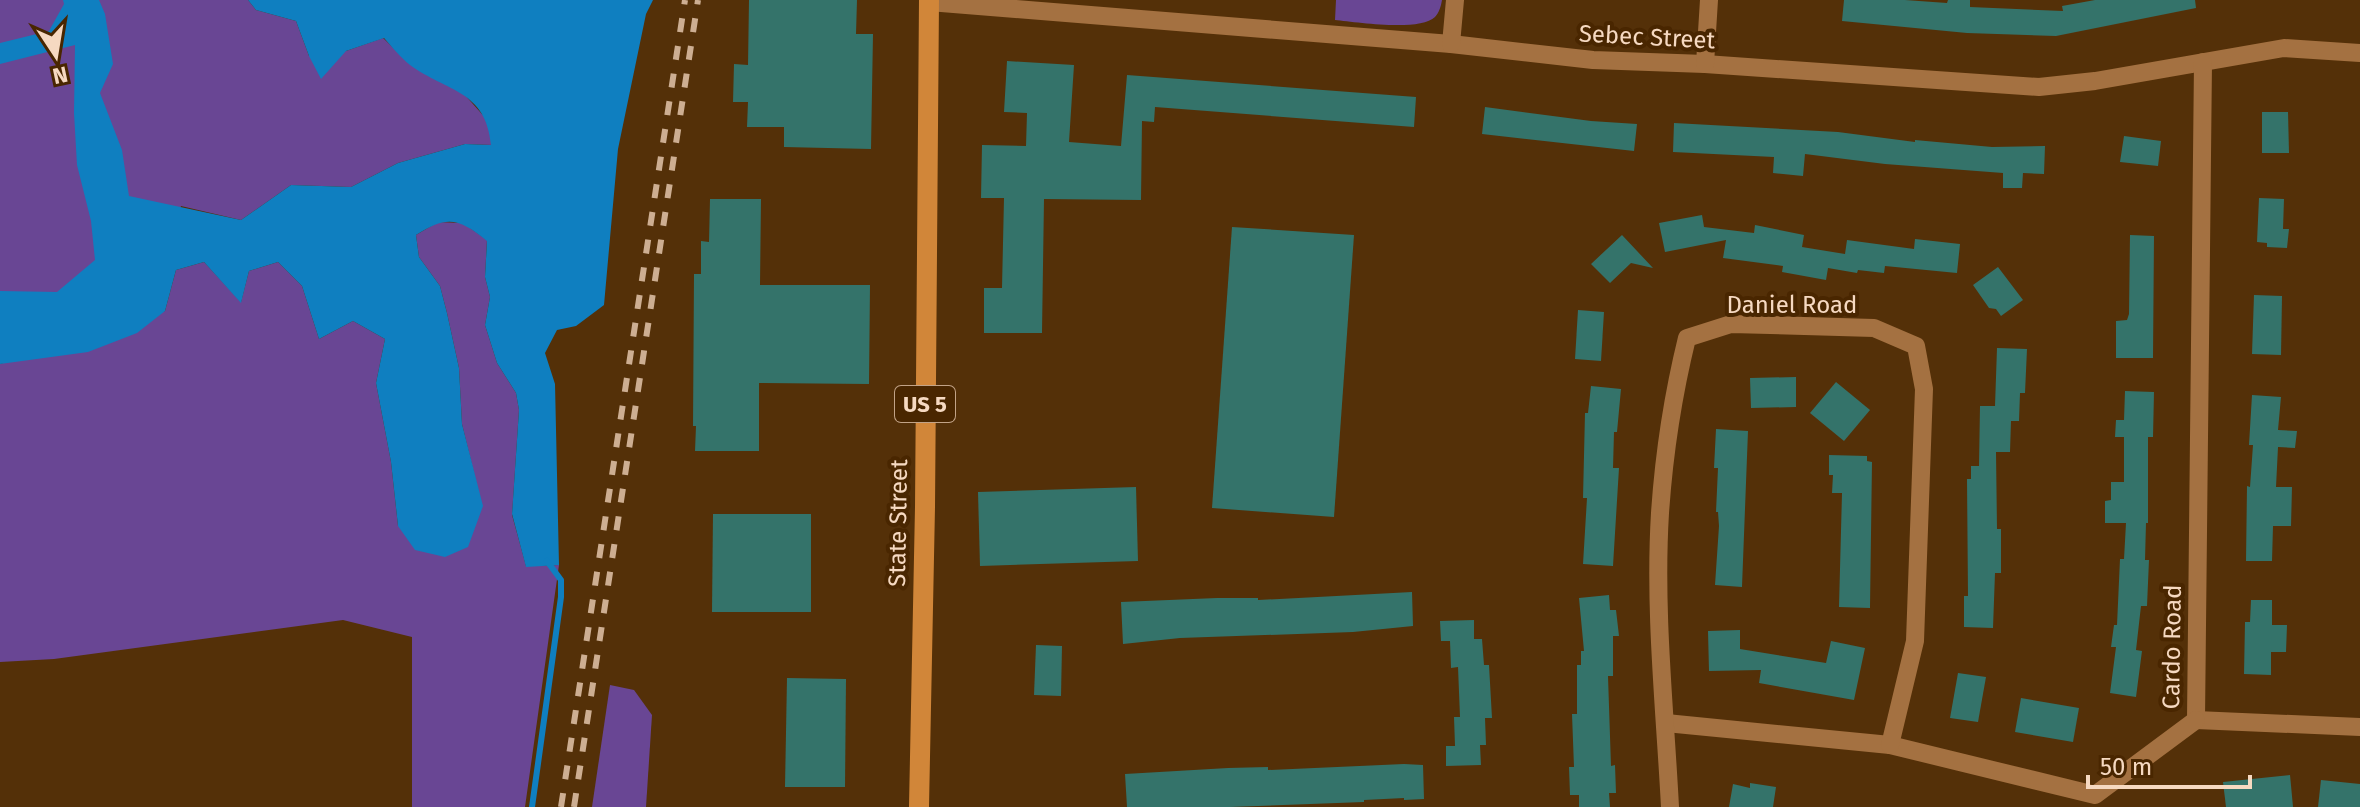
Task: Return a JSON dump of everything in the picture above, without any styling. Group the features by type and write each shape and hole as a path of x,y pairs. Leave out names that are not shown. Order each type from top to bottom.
{"main road":[{"name":"State Street","path":"919,807 929,1"}],"street":[{"path":"1451,44 1455,0"},
{"path":"1705,64 1709,0"},
{"name":"Sebec Street","path":"929,1 1451,44 1593,60 1705,64 2039,87 2095,81 2284,48 2360,53"},
{"name":"Cardo Road","path":"1666,723 1890,745 2096,801 2196,720 2203,62"},
{"name":"Daniel Road","path":"1670,807 1659,602 1660,513 1673,395 1687,338 1731,324 1874,328 1916,346 1924,389 1915,641 1890,745"},
{"path":"2196,720 2360,727"}],"shaded area":[{"path":"0,0 248,0 256,10 296,21 309,56 346,51 383,38 411,65 464,94 489,122 492,145 465,144 398,163 351,187 291,185 241,220 181,206 149,306 0,338"},
{"path":"1336,0 1442,0 1435,17 1427,22 1402,25 1335,20"},
{"path":"438,222 463,223 487,240 485,277 490,297 485,325 497,363 516,393 519,410 512,515 526,566 559,565 525,807 412,807 412,637 343,620 54,659 0,662 0,364 165,311 176,270 204,262 241,302 249,271 278,262 302,286 319,339 353,321 385,339 376,383 391,462 398,526 482,506 462,424 459,368 447,313 440,286 419,257 416,235"},
{"path":"610,685 634,690 652,715 646,807 592,807"}],"water":[{"path":"63,0 99,0 105,14 113,64 100,93 122,150 129,196 241,220 291,185 351,187 398,163 465,144 491,145 488,127 473,103 410,65 384,38 346,51 321,79 296,21 256,10 248,0 653,0 646,14 618,149 604,305 576,326 557,330 545,353 555,384 559,565 526,567 512,514 519,410 516,393 497,363 485,325 490,297 485,277 487,241 460,224 436,224 416,235 419,257 440,286 447,313 459,368 462,424 483,506 468,547 445,557 415,550 398,526 391,462 376,383 385,339 353,321 319,339 302,286 278,262 249,271 241,303 204,262 176,270 165,311 137,333 88,352 0,364 0,291 57,292 95,260 91,221 77,165 75,45 0,64 0,43 49,31 64,4"}],"building":[{"path":"749,0 857,0 856,34 873,34 871,149 784,147 784,127 747,127 748,102 733,102 734,64 748,65"},
{"path":"1844,0 1947,3 1948,0 1970,0 1970,7 2063,11 2062,6 2095,0 2195,0 2196,8 2056,36 1967,33 1842,21"},
{"path":"1007,61 1074,65 1069,142 1121,146 1127,75 1416,97 1414,127 1155,107 1154,122 1142,121 1141,200 1044,199 1042,333 984,333 984,288 1002,288 1004,198 981,198 982,145 1026,146 1027,113 1004,112"},
{"path":"1485,107 1637,124 1634,151 1482,134"},
{"path":"2262,112 2288,112 2289,153 2262,153"},
{"path":"1674,123 1838,132 1915,142 1992,147 2045,146 2044,174 2023,173 2022,188 2003,188 2003,173 1805,154 1803,176 1773,173 1774,157 1673,152"},
{"path":"2124,136 2161,141 2158,166 2120,162"},
{"path":"2259,198 2284,199 2283,229 2289,229 2287,248 2267,247 2267,243 2257,242"},
{"path":"710,199 761,199 760,285 870,285 869,384 759,383 759,451 695,451 694,274 701,274 701,241 709,242"},
{"path":"1702,215 1704,227 1754,233 1755,225 1804,235 1802,247 1845,254 1847,240 1914,249 1915,239 1960,244 1957,273 1885,266 1884,273 1858,270 1857,273 1828,268 1826,280 1782,272 1783,266 1723,258 1726,240 1665,252 1659,223"},
{"path":"1232,227 1354,235 1334,517 1212,508"},
{"path":"1622,235 1653,268 1631,263 1610,283 1591,264"},
{"path":"2130,235 2154,236 2153,358 2116,358 2116,321 2127,320 2129,314"},
{"path":"1998,267 2023,300 2001,316 1996,309 1989,308 1973,285"},
{"path":"2254,295 2282,296 2281,355 2252,354"},
{"path":"1578,310 1604,312 1601,361 1575,359"},
{"path":"1997,348 2027,349 2025,393 2020,393 2019,421 2011,421 2010,452 1996,452 2001,573 1995,573 1993,628 1964,627 1964,596 1968,596 1967,479 1971,479 1971,466 1979,466 1980,406 1995,406"},
{"path":"1796,377 1796,407 1751,408 1750,378"},
{"path":"1836,382 1870,410 1844,441 1810,413"},
{"path":"1591,386 1621,389 1617,432 1614,432 1613,468 1619,468 1613,566 1583,564 1587,498 1583,498 1585,413 1588,413"},
{"path":"2125,391 2154,392 2153,437 2148,437 2147,606 2141,606 2136,650 2142,651 2136,697 2110,693 2116,647 2111,647 2114,625 2117,625 2120,559 2124,559 2126,523 2105,523 2105,501 2111,500 2111,482 2124,482 2124,437 2115,437 2116,420 2124,420"},
{"path":"2252,395 2281,397 2278,430 2297,431 2295,448 2278,447 2276,487 2292,487 2291,526 2273,526 2272,561 2246,561 2247,486 2250,487 2253,445 2249,445"},
{"path":"1716,429 1748,431 1742,587 1715,585 1719,526 1716,512 1718,468 1714,468"},
{"path":"1829,455 1867,456 1867,461 1872,462 1870,608 1839,607 1842,493 1832,493 1833,475 1829,475"},
{"path":"1136,487 1138,561 980,566 978,492"},
{"path":"713,514 811,514 811,612 712,612"},
{"path":"1412,592 1413,626 1353,632 1180,638 1123,644 1121,602 1217,598 1258,600"},
{"path":"1609,595 1610,610 1616,610 1619,636 1613,636 1613,676 1608,676 1611,766 1615,765 1616,793 1609,793 1610,807 1579,807 1579,795 1570,795 1569,767 1574,767 1572,714 1577,714 1577,665 1581,665 1581,651 1584,651 1579,598"},
{"path":"2251,600 2272,600 2272,625 2287,625 2286,652 2271,652 2271,675 2244,674 2245,622 2250,622"},
{"path":"1474,620 1474,639 1482,639 1484,665 1489,665 1492,718 1485,718 1486,745 1480,745 1481,765 1446,766 1446,746 1455,746 1454,717 1460,717 1458,667 1451,668 1450,641 1441,641 1440,621"},
{"path":"1740,630 1740,649 1826,663 1831,641 1865,648 1854,700 1759,683 1761,670 1709,671 1708,631"},
{"path":"1036,645 1062,646 1061,696 1034,695"},
{"path":"1958,673 1986,677 1978,722 1950,718"},
{"path":"787,678 846,679 845,787 785,787"},
{"path":"2021,698 2079,708 2073,742 2015,732"},
{"path":"1423,765 1424,799 1230,807 1127,807 1125,774"},
{"path":"2290,775 2293,807 2226,807 2223,782"},
{"path":"2321,780 2360,784 2360,807 2318,807"},
{"path":"1750,783 1776,787 1773,807 1729,807 1733,784 1750,788"}],"waterway":[{"path":"532,807 561,597 561,580 547,561"}],"railway":[{"path":"561,807 685,0"},
{"path":"574,807 698,0"}]}
